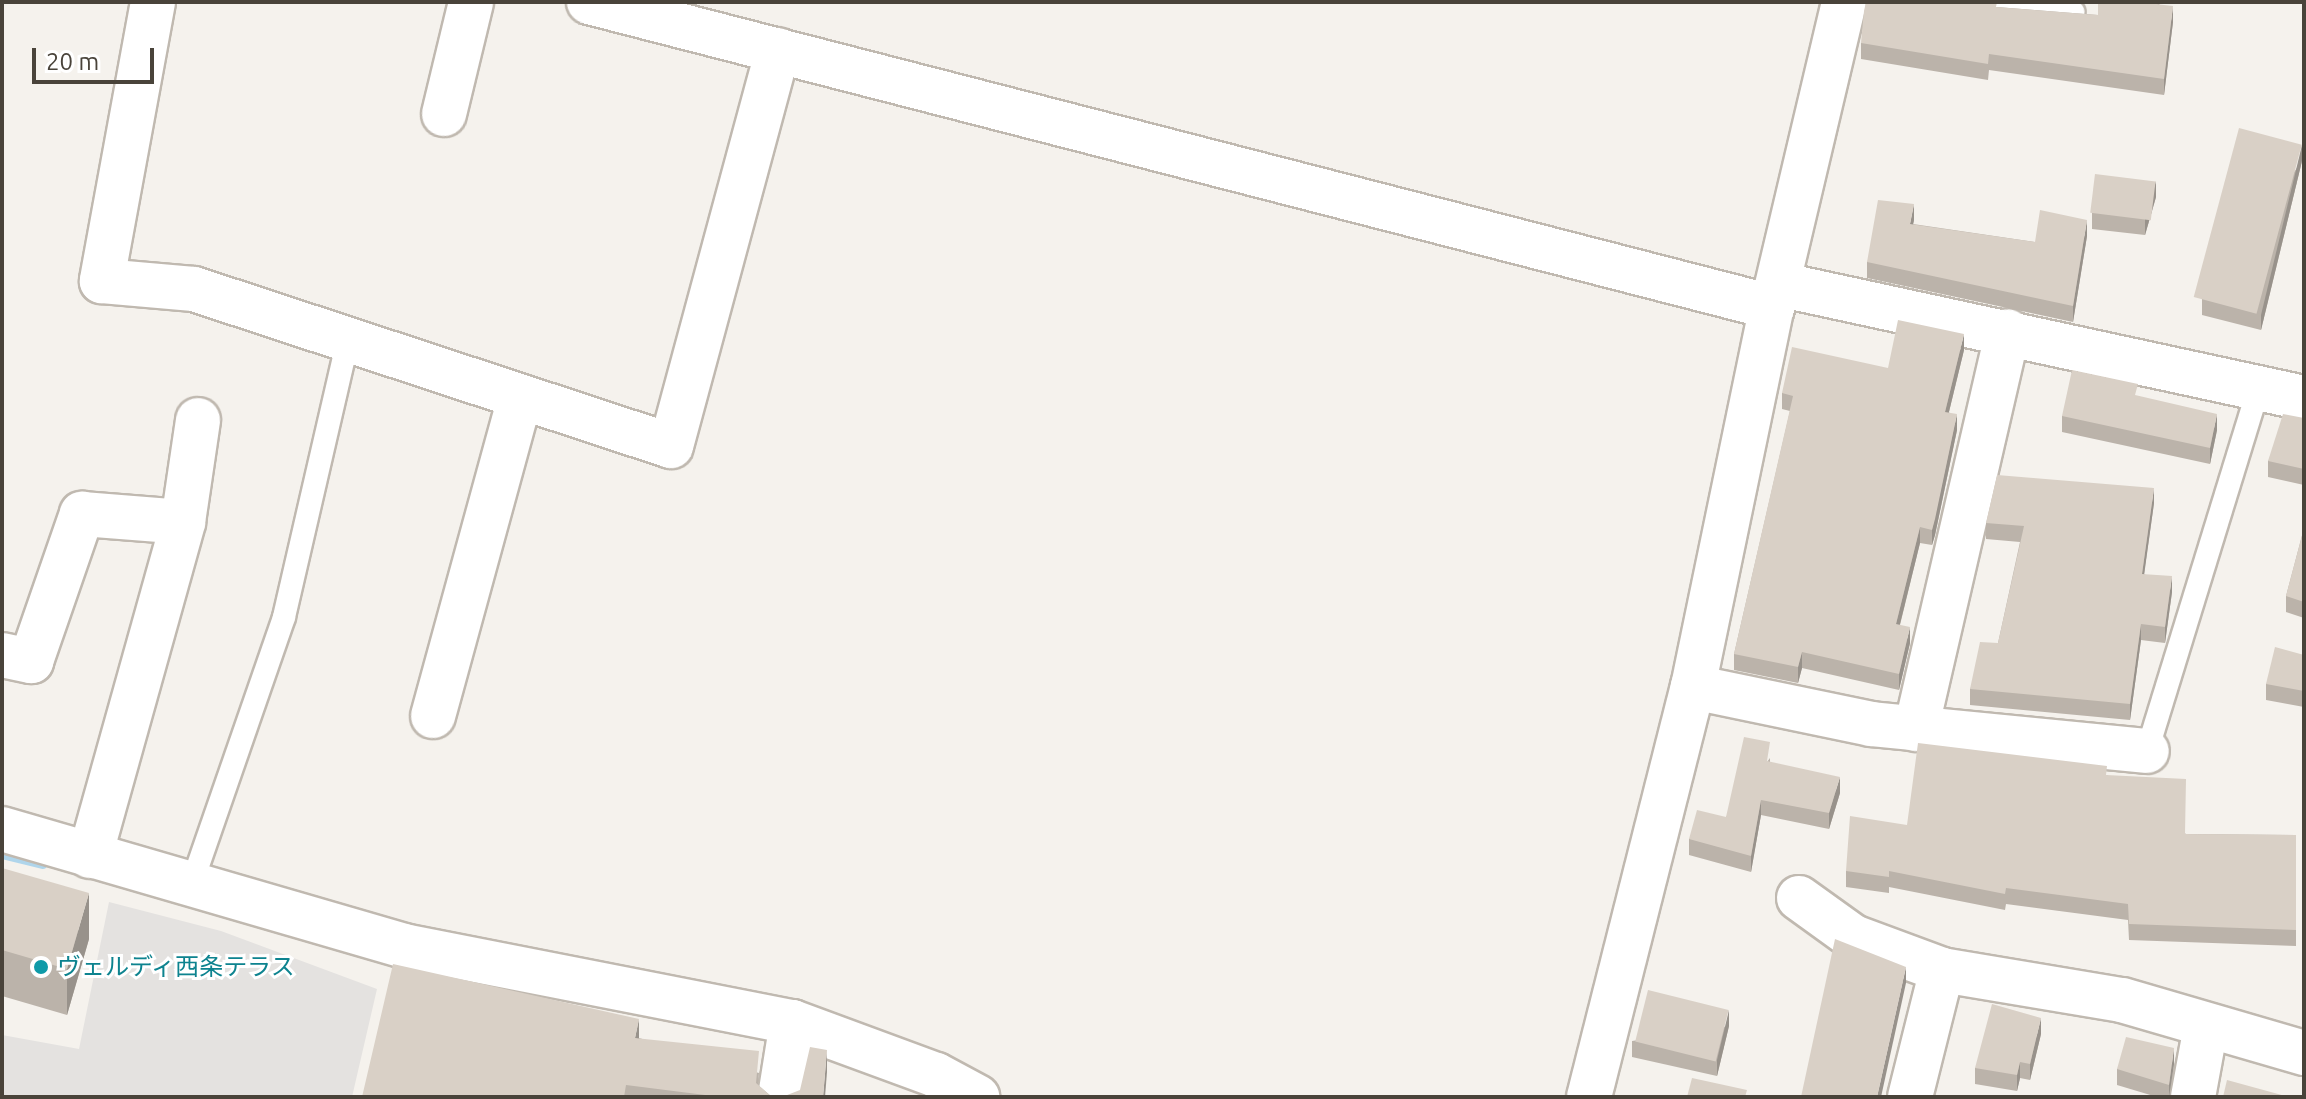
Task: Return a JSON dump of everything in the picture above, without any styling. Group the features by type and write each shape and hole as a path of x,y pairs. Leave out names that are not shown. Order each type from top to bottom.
{"street":[{"path":"153,2 102,281 194,289 671,446 778,50"},
{"path":"444,114 471,2"},
{"path":"589,2 1775,296 2008,331 2304,398"},
{"path":"1589,1097 1693,687 1775,296 1844,2"},
{"path":"1916,729 2008,331"},
{"path":"433,716 520,397"},
{"path":"90,856 183,522 198,420"},
{"path":"2,655 31,661 82,514 183,522"},
{"path":"1693,687 1916,729 2147,751"},
{"path":"2,829 786,1055 936,1075 977,1097"},
{"path":"1799,898 1853,937 1942,970 2122,1000 2304,1053"},
{"path":"1910,1097 1942,970"},
{"path":"2193,1097 2206,1026"}],"lane":[{"path":"1982,2 2073,12"},
{"path":"192,883 284,617 348,340"},
{"path":"2147,751 2259,388"}],"shaded area":[{"path":"109,902 221,931 377,989 352,1097 2,1097 2,1035 79,1049"}],"building":[{"path":"1866,2 1997,2 1996,7 2098,15 2098,2 2156,2 2173,6 2164,79 1989,54 1988,64 1861,43"},
{"path":"2239,128 2302,145 2256,314 2194,297"},
{"path":"2095,174 2156,181 2151,220 2090,213"},
{"path":"1878,200 1914,204 1910,224 2035,242 2040,210 2087,220 2073,306 1867,262"},
{"path":"1898,320 1964,334 1945,412 1957,414 1935,519 1932,530 1920,527 1896,624 1910,627 1899,674 1802,652 1798,667 1734,654 1793,396 1782,393 1792,347 1888,368"},
{"path":"2072,370 2138,384 2135,395 2217,414 2210,448 2062,416"},
{"path":"2283,414 2304,418 2304,469 2268,461"},
{"path":"1997,475 2154,488 2142,574 2172,576 2165,627 2141,624 2130,704 1970,689 1980,642 1998,643 2024,526 1986,523"},
{"path":"2304,528 2304,602 2286,596"},
{"path":"2275,647 2304,655 2304,691 2266,684"},
{"path":"1744,737 1770,742 1767,761 1840,777 1829,813 1761,800 1751,856 1689,839 1697,810 1726,817"},
{"path":"1918,743 2107,766 2106,775 2186,779 2185,834 2296,835 2296,930 2129,924 2128,904 2006,888 2005,894 1889,871 1889,877 1846,871 1850,816 1907,825"},
{"path":"2,868 89,893 67,969 2,950"},
{"path":"1835,939 1906,967 1877,1097 1801,1097"},
{"path":"393,964 639,1019 635,1038 759,1051 756,1083 772,1097 721,1097 626,1085 624,1097 362,1097"},
{"path":"1648,990 1729,1010 1716,1062 1635,1041"},
{"path":"1992,1004 2041,1018 2030,1064 2020,1062 2017,1075 1975,1068"},
{"path":"2126,1037 2174,1048 2169,1085 2117,1069"},
{"path":"810,1047 827,1050 823,1097 782,1097 800,1090"},
{"path":"1692,1078 1747,1090 1745,1097 1687,1097"},
{"path":"2227,1080 2289,1097 2223,1097"}],"waterway":[{"path":"2,853 43,863"}],"place":[{"name":"ヴェルディ西条テラス","path":"41,967"}]}
